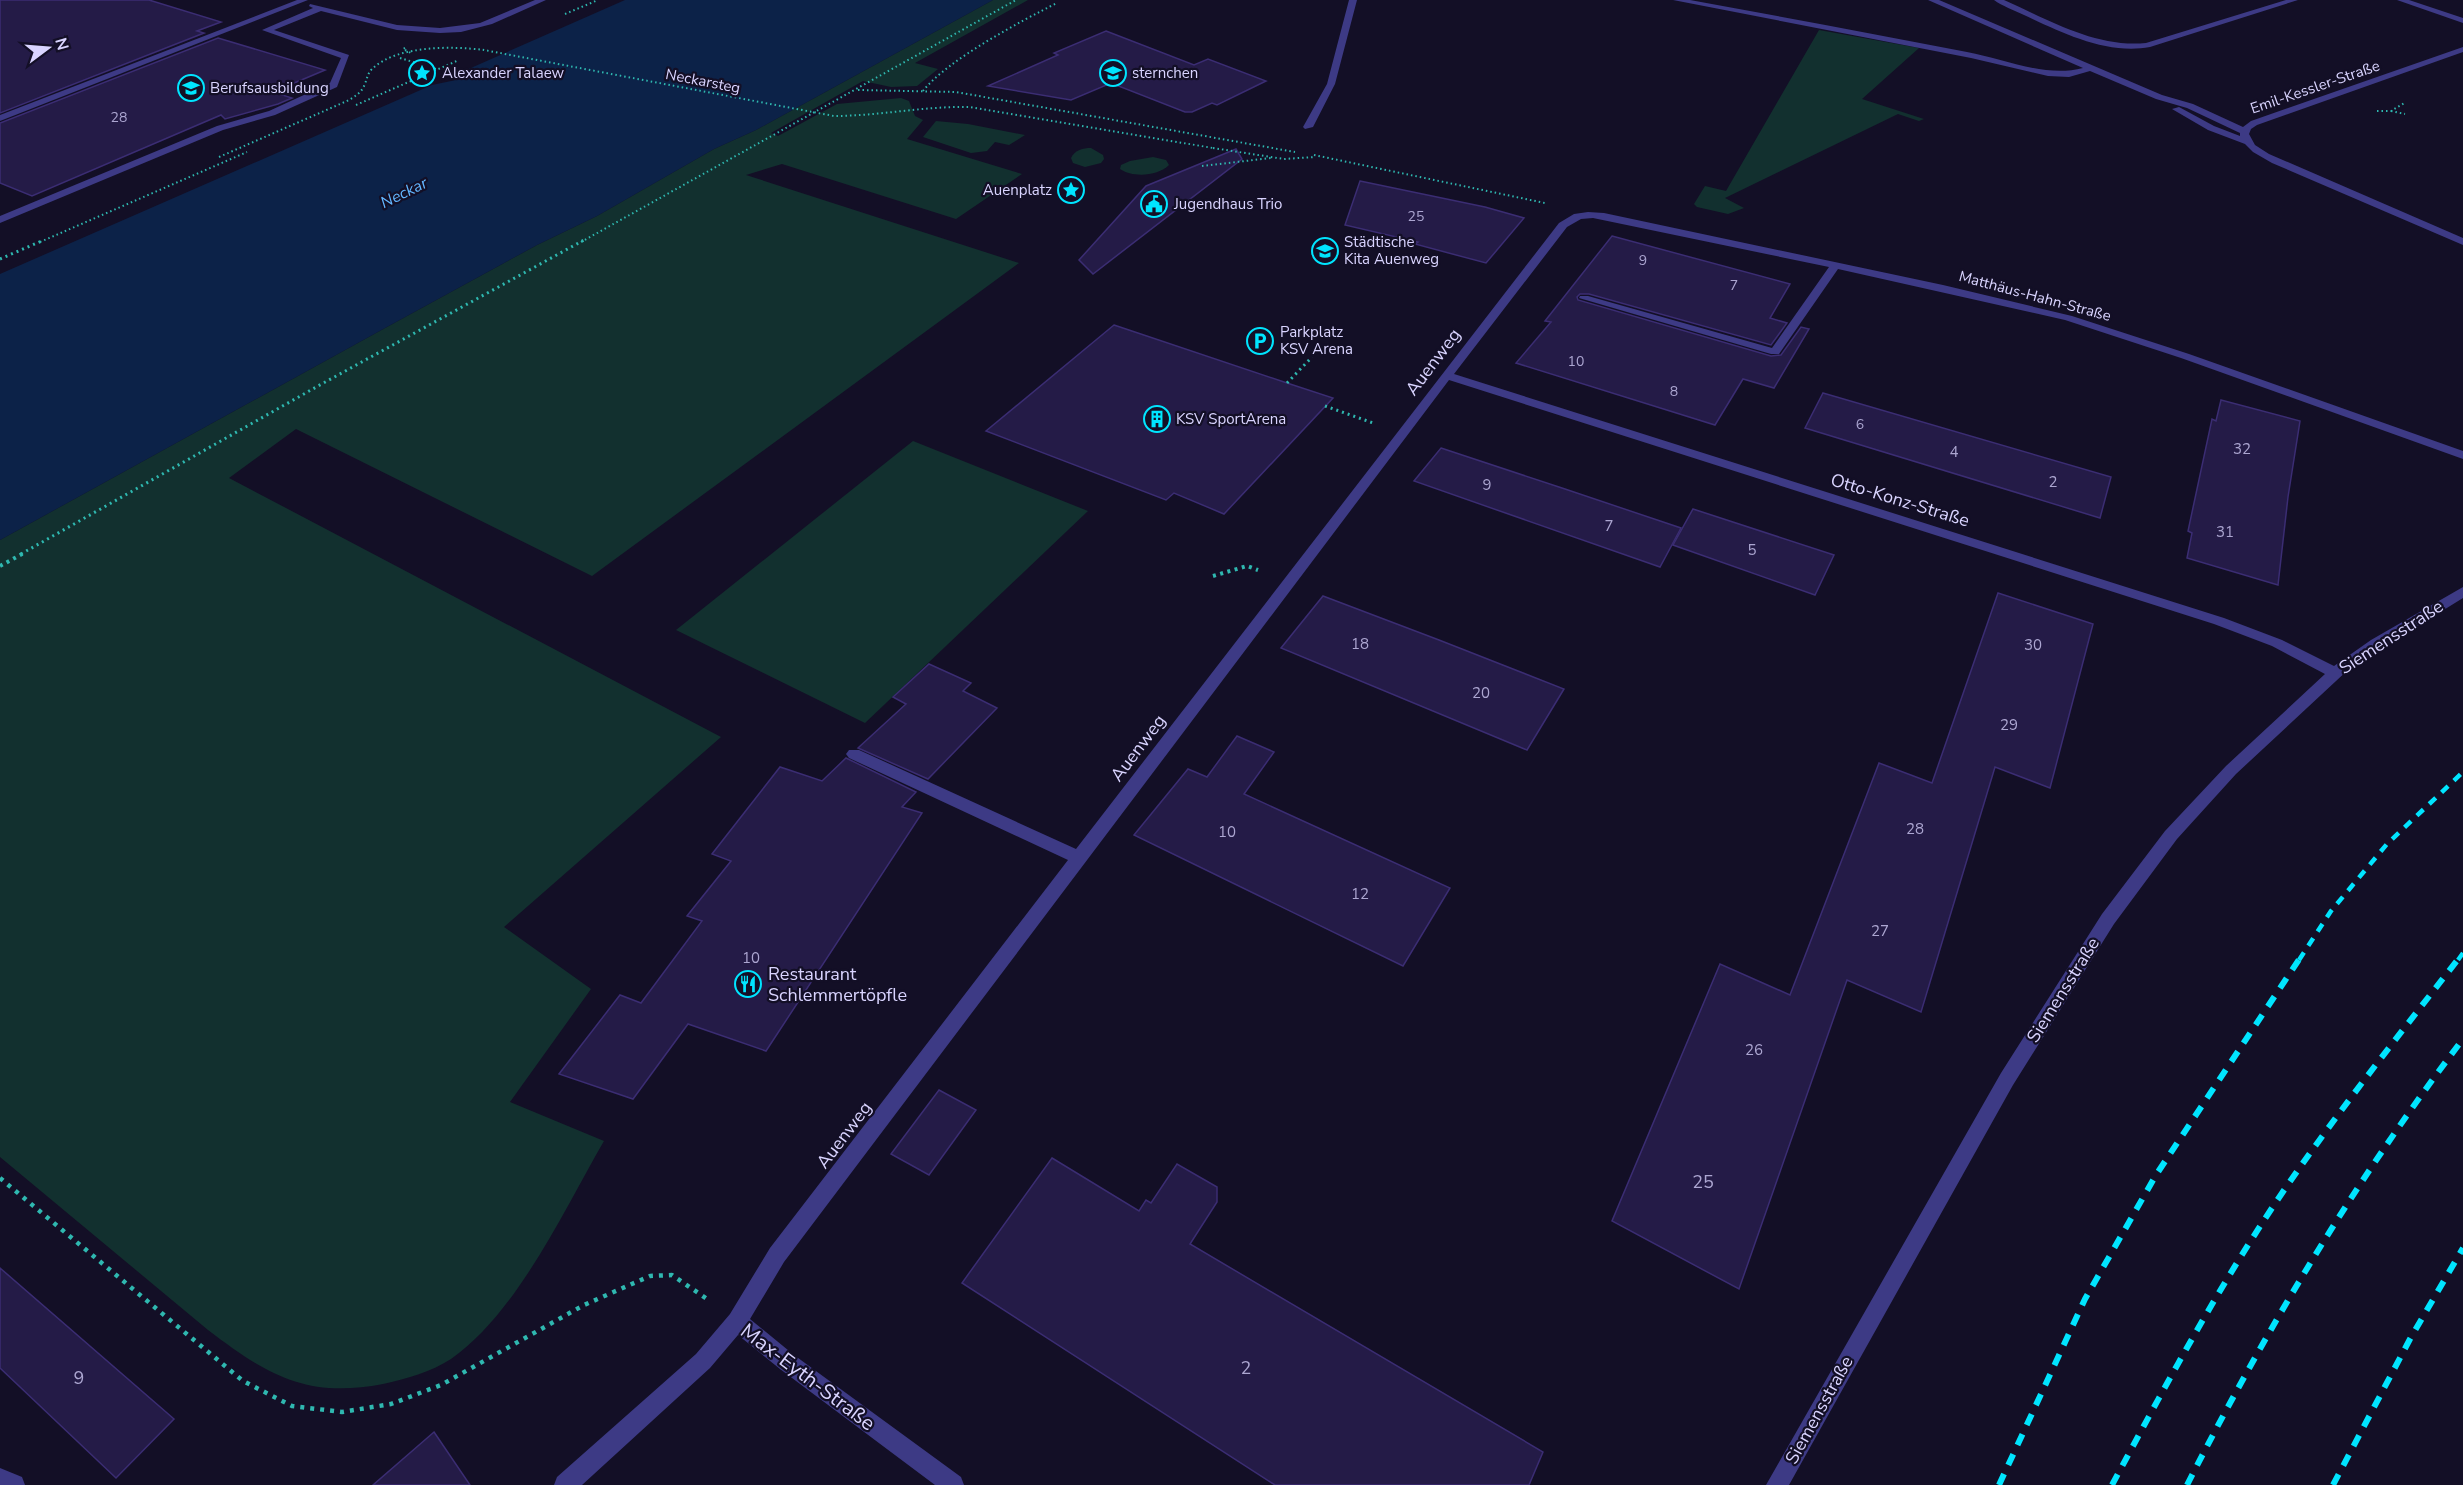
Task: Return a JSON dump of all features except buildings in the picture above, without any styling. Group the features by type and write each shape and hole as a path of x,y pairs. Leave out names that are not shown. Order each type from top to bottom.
{"street":[{"path":"0,118 302,1 397,28 418,30 481,25 542,0"},
{"path":"1308,127 1331,84 1353,0"},
{"path":"1677,0 1960,53 2048,73 2065,74 2091,68"},
{"path":"1932,0 2159,97 2190,106 2244,130"},
{"path":"1998,0 2099,42 2129,48 2147,45 2295,0"},
{"path":"2401,0 2463,21"},
{"path":"0,220 220,128 273,113 334,85 346,57 266,30 321,8"},
{"name":"Emil-Kessler-Straße","path":"2463,49 2393,76 2254,123 2244,130 2248,143 2255,150 2275,161 2463,242"},
{"path":"2159,97 2203,124 2248,143"},
{"name":"Matthäus-Hahn-Straße","path":"1585,215 1604,216 1971,294 2086,324 2185,356 2463,455"},
{"name":"Auenweg","path":"737,1321 777,1255 1402,433 1563,225 1571,219 1585,215"},
{"path":"1584,298 1775,352 1836,265"},
{"name":"Otto-Konz-Straße","path":"1448,376 2219,621 2277,643 2335,673"},
{"name":"Siemensstraße","path":"1777,1485 2007,1079 2109,919 2171,835 2197,804 2335,673 2376,643 2463,592"},
{"path":"854,754 1080,858"},
{"name":"Max-Eyth-Straße","path":"565,1485 690,1375 737,1321 787,1362 953,1485"},
{"path":"0,1479 14,1485"}],"path":[{"path":"0,566 369,358 1016,0"},
{"path":"923,90 925,85 947,67 1057,3"},
{"path":"405,48 403,49 411,53"},
{"name":"Neckarsteg","path":"219,158 347,101 362,89 369,72 391,59 411,53 446,48 476,48 834,116 862,115 932,106 969,107 1278,158"},
{"path":"857,90 885,93 923,90 956,92 1322,157 1556,205 1585,215"},
{"path":"2391,111 2410,99"},
{"path":"2376,111 2405,114"},
{"path":"1202,166 1278,158 1322,157"},
{"path":"0,259 197,172"},
{"path":"1287,383 1312,357"},
{"path":"1325,406 1353,416"},
{"path":"1214,576 1246,566 1290,582"},
{"path":"0,1178 243,1381 269,1398 300,1408 320,1411 361,1410 406,1399 434,1389 483,1365 589,1300 657,1274 672,1275 737,1321"}],"green space":[{"path":"993,0 1028,0 915,63 938,69 917,86 891,87 863,81 771,133 778,136 837,104 901,98 909,101 915,116 923,120 907,139 1022,174 956,219 782,164 746,175 1019,263 592,576 296,429 229,478 721,737 504,927 591,989 510,1102 604,1141 518,1288 475,1339 451,1359 435,1368 401,1380 356,1388 331,1388 288,1379 269,1370 229,1346 208,1330 0,1157 0,540 537,245 597,216 714,149 756,130"},
{"path":"1819,30 1919,48 1862,99 1924,119 1919,121 1898,114 1725,198 1744,208 1728,214 1697,207 1694,204 1705,186 1726,191"},
{"path":"936,121 968,124 1025,135 1009,145 995,142 987,151 971,153 923,137"},
{"path":"1091,148 1103,155 1104,159 1101,163 1085,167 1073,163 1071,158 1077,151"},
{"path":"1153,157 1166,160 1169,165 1159,172 1138,175 1120,169 1121,165 1130,161"},
{"path":"913,441 1088,511 865,723 676,630"}],"water":[{"name":"Neckar","path":"625,0 993,0 756,130 714,149 597,216 537,245 0,540 0,274 432,85 456,80 455,75"}],"railway":[{"path":"2299,960 2331,911 2387,844 2463,772"},
{"path":"2458,960 2463,953"},
{"path":"1999,1485 2085,1299 2156,1175 2300,958"},
{"path":"2112,1485 2210,1308 2274,1205 2341,1111 2459,958"},
{"path":"2187,1485 2249,1369 2315,1256 2386,1146 2463,1039"},
{"path":"2333,1485 2410,1339 2463,1248"}],"place":[{"name":"Alexander Talaew","path":"422,73"},
{"name":"sternchen","path":"1113,73"},
{"name":"Berufsausbildung","path":"191,88"},
{"name":"Auenplatz","path":"1071,190"},
{"name":"Jugendhaus Trio","path":"1154,204"},
{"name":"Städtische Kita Auenweg","path":"1325,251"},
{"name":"Parkplatz KSV Arena","path":"1260,341"},
{"name":"KSV SportArena","path":"1157,419"},
{"name":"Restaurant Schlemmertöpfle","path":"748,984"}]}
